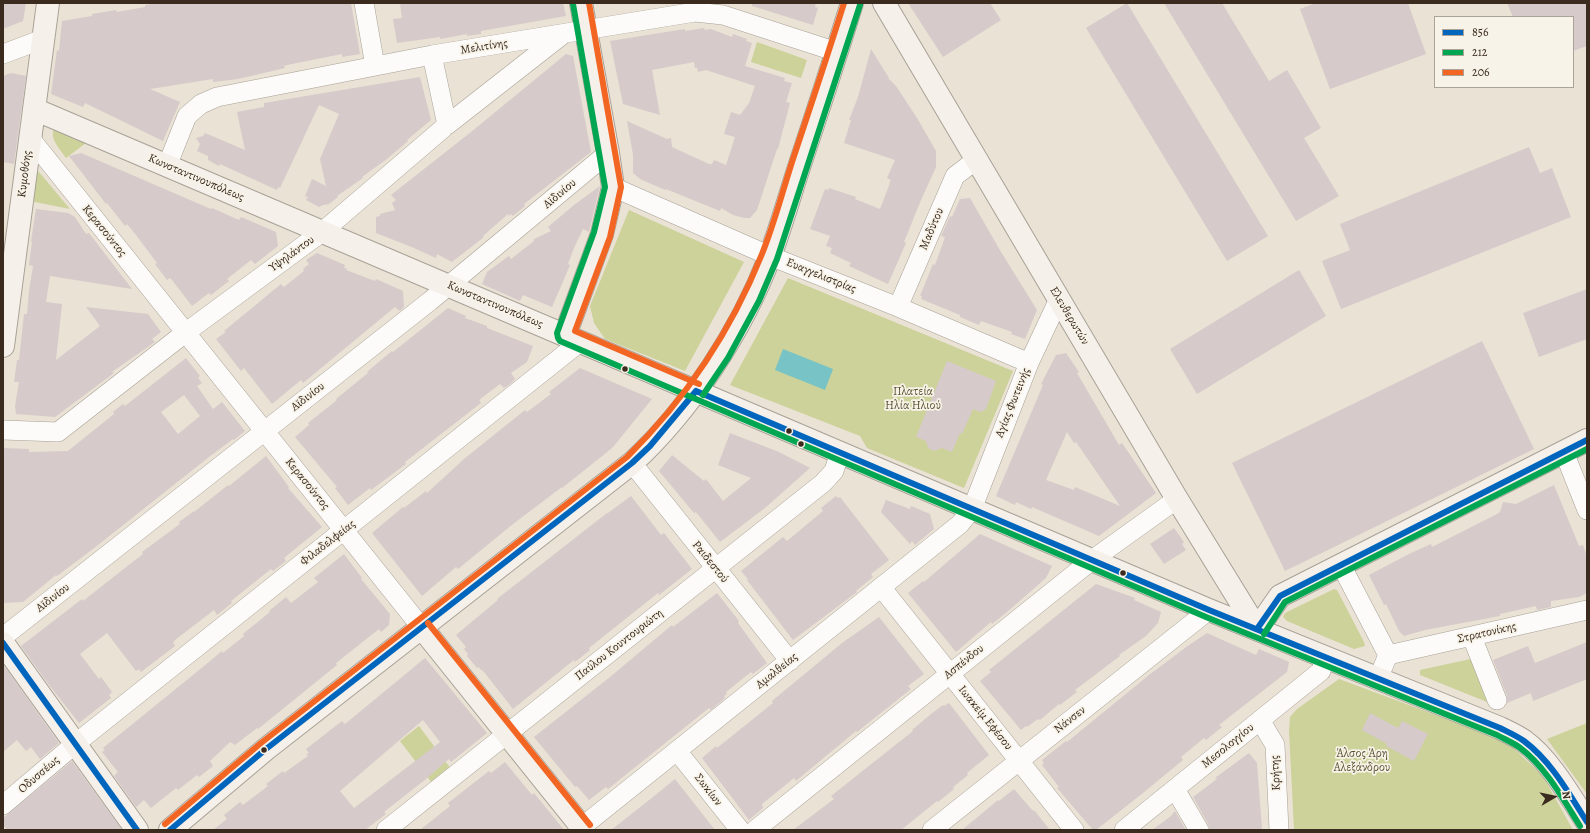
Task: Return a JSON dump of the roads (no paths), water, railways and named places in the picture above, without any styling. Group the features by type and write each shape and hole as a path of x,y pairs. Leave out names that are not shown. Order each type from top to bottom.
{"street":[{"name":"Κυμοθόης","path":"3,346 49,3"},
{"path":"364,3 375,66"},
{"path":"573,339 602,234 613,187 581,3"},
{"path":"170,830 266,749 632,463 650,446 696,391 721,354 749,304 770,256 852,3"},
{"name":"Ελευθερωτών","path":"884,3 1177,499 1257,628"},
{"name":"Μελιτίνης","path":"167,166 187,116 201,104 217,97 432,55 695,12 723,16 837,52"},
{"name":"Υψηλάντου","path":"3,430 58,432 186,333 322,232 447,125 563,34"},
{"path":"3,54 43,39"},
{"path":"432,55 447,125"},
{"name":"Κωνσταντινουπόλεως","path":"34,109 1209,610 1257,628 1500,728 1524,741 1542,758 1562,784 1587,822"},
{"name":"Κερασούντος","path":"30,138 507,734 581,829"},
{"name":"Αϊδινίου","path":"3,637 448,286 608,154"},
{"name":"Μαδύτου","path":"898,307 955,176 976,160"},
{"name":"Ευαγγελιστρίας","path":"613,187 770,256 898,307 1029,363"},
{"name":"Αγίας Φωτεινής","path":"972,509 1029,363 1059,299"},
{"name":"Φιλαδελφείας","path":"75,744 344,530 573,339"},
{"path":"1257,628 1280,596 1587,440"},
{"name":"Παύλου Κουντουριώτη","path":"386,830 823,483 834,470 840,452"},
{"path":"1564,452 1587,510"},
{"name":"Ραιδεστού","path":"632,463 715,569 790,661"},
{"name":"Ασπένδου","path":"755,830 1092,560 1177,499"},
{"name":"Αμαλθείας","path":"581,829 960,524 972,509"},
{"path":"1341,565 1388,655 1380,678"},
{"name":"Ιωακείμ Εφέσου","path":"881,587 1074,830"},
{"name":"Νάνσεν","path":"932,830 1209,610"},
{"name":"Στρατονίκης","path":"1388,655 1587,610"},
{"path":"1472,637 1497,700"},
{"path":"3,643 137,830"},
{"name":"Μεσολογγίου","path":"1124,830 1321,672 1325,657"},
{"name":"Κρήτης","path":"1260,720 1275,745 1279,830"},
{"name":"Οδυσσέως","path":"3,806 75,744"},
{"name":"Σωκίων","path":"677,751 740,830"},
{"path":"1175,789 1198,830"}],"water":[{"path":"783,349 833,369 825,390 775,370"}],"park label":[{"name":"Πλατεία Ηλία Ηλιού","path":"913,399"},
{"name":"Άλσος Άρη Αλεξάνδρου","path":"1362,761"}]}
